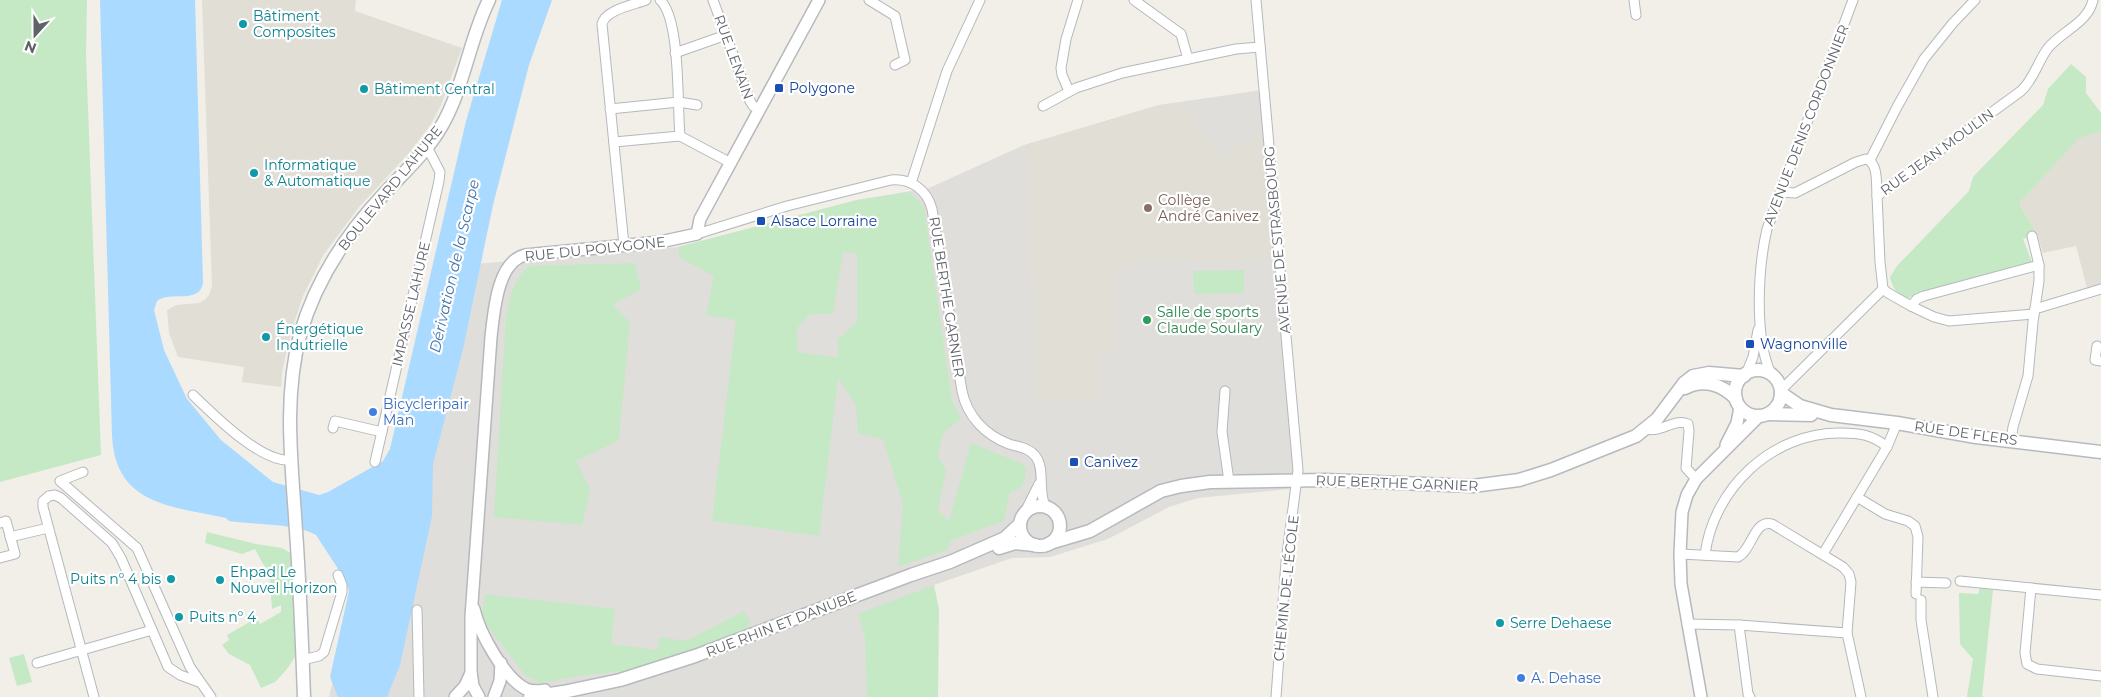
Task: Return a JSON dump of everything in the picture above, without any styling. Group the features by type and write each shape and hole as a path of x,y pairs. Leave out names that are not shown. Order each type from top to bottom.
{"main road":[{"name":"BOULEVARD LAHURE","path":"310,697 302,645 289,436 291,380 300,336 314,297 333,260 356,226 427,147 441,127 450,109 489,0"},
{"path":"1759,370 1771,374 1778,381 1781,392 1777,407 1763,415 1750,415 1738,403 1736,386 1745,375 1759,370"},
{"name":"RUE BERTHE GARNIER","path":"1050,543 1082,534 1119,516 1161,491 1185,485 1229,481 1297,480 1464,486 1496,485 1544,472 1626,441 1647,429 1686,380 1697,375 1710,373 1745,375"},
{"name":"RUE BERTHE GARNIER","path":"1677,393 1694,384 1706,383 1722,388 1738,403"},
{"name":"RUE DE FLERS","path":"1781,392 1800,406 1831,415"},
{"name":"RUE DE FLERS","path":"1763,415 1831,415 1897,423 1976,437 2101,452"},
{"path":"1045,506 1055,513 1060,522 1058,534 1050,543 1035,545 1024,537 1022,519 1034,507 1045,506"},
{"name":"RUE RHIN ET DANUBE","path":"530,697 584,688 660,668 950,562 1006,538 1022,519"},
{"name":"RUE BERTHE GARNIER","path":"1060,522 1075,530 1099,526"},
{"name":"RUE RHIN ET DANUBE","path":"574,697 672,672 948,570 1008,544 1020,542 1035,545"},
{"name":"BOULEVARD LAHURE","path":"304,659 304,697"}],"street":[{"path":"624,245 603,21 609,14 646,0"},
{"path":"660,0 665,6 669,18 675,53 680,136"},
{"name":"RUE LENAIN","path":"713,0 750,101 753,106 760,109"},
{"path":"819,0 700,219 697,234 787,206 886,181 896,180 911,183 947,71 980,0"},
{"path":"869,0 889,11 896,18 905,60 895,65"},
{"path":"1069,91 1062,75 1062,68 1066,39 1078,0"},
{"path":"1134,0 1181,34 1188,60"},
{"name":"AVENUE DE STRASBOURG","path":"1256,0 1297,480"},
{"path":"1634,0 1636,16"},
{"name":"AVENUE DENIS CORDONNIER","path":"1745,375 1753,357 1760,312 1764,245 1769,221 1853,0"},
{"path":"1870,160 1924,59 1948,28 1975,0"},
{"name":"RUE JEAN MOULIN","path":"1883,289 1877,196 2021,90 2030,79 2049,46 2087,13 2093,0"},
{"path":"675,53 726,35"},
{"path":"1043,106 1069,91 1122,73 1260,47"},
{"path":"610,109 679,102 697,105"},
{"path":"614,142 680,136 731,163"},
{"name":"IMPASSE LAHURE","path":"375,462 439,181 440,172 427,147"},
{"path":"1780,192 1786,194 1795,193 1863,159 1870,160 1875,168 1877,196"},
{"name":"RUE BERTHE GARNIER","path":"911,183 925,194 932,209 966,406 975,420 985,430 1002,441 1028,450 1034,455 1040,466 1040,481 1045,506"},
{"name":"RUE DU POLYGONE","path":"480,697 473,686 471,672 471,622 491,337 497,300 504,275 513,261 525,255 668,241 697,234"},
{"path":"2010,440 2028,376 2039,281 2039,265 2032,236"},
{"path":"1911,306 1917,299 1924,296 2039,265"},
{"path":"1781,392 1883,289 1888,294 1934,317 1955,322 2035,311 2101,289"},
{"name":"AVENUE DENIS CORDONNIER","path":"1760,312 1764,356 1771,374"},
{"path":"2097,346 2095,360 2101,361"},
{"path":"1225,391 1222,432 1229,481"},
{"path":"193,394 235,433 264,453 282,461 291,460"},
{"path":"1720,454 1734,430 1738,403"},
{"path":"1701,697 1681,584 1680,554 1683,506 1696,480 1720,454 1763,415"},
{"path":"333,428 335,421 382,432"},
{"path":"1647,429 1657,430 1678,422 1688,424 1690,428 1686,468 1696,480"},
{"path":"1823,554 1887,447 1897,423"},
{"path":"1705,555 1712,525 1724,499 1742,476 1774,451 1804,439 1837,433 1870,435 1887,447"},
{"path":"84,472 60,481 137,548 187,662 211,697"},
{"name":"CHEMIN DE L'ÉCOLE","path":"1276,697 1286,562 1297,480"},
{"path":"1022,519 1040,481"},
{"path":"94,697 42,504 46,497 52,495 64,501 112,543 117,550 168,668 199,682"},
{"path":"1857,497 1884,514 1908,521 1915,526 1918,537 1916,582 1933,697"},
{"path":"0,523 6,521 15,554 0,558"},
{"path":"1680,554 1734,558 1741,556 1760,526 1766,523 1772,524 1843,567 1850,578 1851,588 1847,633 1861,697"},
{"path":"10,537 48,528"},
{"path":"304,659 319,656 326,649 342,592 342,581 338,575"},
{"path":"1960,581 2101,595"},
{"path":"1916,582 1946,583"},
{"path":"2031,588 2025,653 2028,664 2037,669 2101,676"},
{"name":"RUE DU POLYGONE","path":"473,600 475,615 481,629 500,662 514,679 531,690 584,688"},
{"path":"417,610 419,697"},
{"path":"1688,624 1739,625 1847,633"},
{"path":"1739,625 1748,694 1750,697"},
{"path":"37,663 152,630"},
{"path":"494,697 500,681 500,662"},
{"name":"RUE DU POLYGONE","path":"455,697 466,686 471,672"}],"shaded area":[{"path":"202,0 356,0 355,11 462,48 441,105 431,124 410,152 359,207 324,254 303,296 291,332 282,373 281,387 242,382 244,367 178,357 169,333 167,310 176,305 199,303 206,299 212,285"},
{"path":"1269,89 1302,468 1289,489 1198,498 1169,507 1108,539 1050,557 1012,558 934,585 929,697 329,697 377,497 440,267 678,247 857,200 929,188 1024,145 1159,105"},
{"name":"Collège André Canivez","path":"1182,102 1218,157 1260,135 1273,259 1144,262 1129,266 1113,278 1115,350 1099,352 1097,400 1038,402 1026,145 1159,105"},
{"path":"2101,131 2101,284 2087,288 2076,246 2043,253 2037,234 2019,203 2079,137"}],"green space":[{"path":"0,0 87,0 86,55 101,455 0,482"},
{"path":"2071,64 2086,77 2086,93 2101,113 2101,131 2079,138 2019,203 2037,234 2023,239 2032,262 1907,298 1900,295 1890,277 1897,266 1969,191 1973,177 2043,105 2048,89"},
{"path":"910,192 924,207 952,401 961,419 944,432 938,455 946,471 938,510 949,521 971,443 1023,464 1026,469 1021,488 1010,492 1004,521 951,540 947,550 898,567 903,504 883,439 858,433 856,405 838,378 819,536 712,521 736,320 706,315 714,276 680,258 678,247 857,200","holes":["843,252 857,253 857,322 838,339 838,358 798,352 797,328 810,314 833,314"]},
{"path":"635,263 641,289 613,305 630,322 619,440 576,461 590,489 582,525 494,517 506,316 511,296 519,277 529,266"},
{"path":"1244,270 1244,293 1194,294 1193,271"},
{"path":"207,532 256,544 282,548 292,554 298,652 287,669 275,682 261,688 250,665 229,654 222,645 229,640 227,635 257,618 260,624 281,612 281,605 272,609 269,570 263,564 255,549 242,554 205,543"},
{"path":"934,585 939,609 938,697 867,697 865,636 858,614"},
{"path":"1980,588 1993,590 1982,696 1984,697 1967,697 1973,659 1960,644 1959,593 1978,594"},
{"path":"485,594 615,609 611,644 657,650 660,637 686,641 744,611 750,621 748,629 680,657 639,669 540,683 525,675 482,619"},
{"path":"24,654 32,682 17,686 9,658"}],"water":[{"name":"Dérivation de la Scarpe","path":"100,0 195,0 203,283 196,294 163,298 157,301 154,310 164,350 187,399 221,440 273,482 319,495 328,492 383,461 390,449 466,121 502,0 552,0 529,65 493,205 463,349 433,464 432,516 400,665 387,697 338,697 330,677 349,591 346,581 316,535 308,531 286,526 229,521 226,518 167,505 135,489 123,476 116,458 112,435"}],"place":[{"name":"Bâtiment Composites","path":"243,24"},
{"name":"Polygone","path":"779,88"},
{"name":"Bâtiment Central","path":"364,89"},
{"name":"Informatique & Automatique","path":"254,173"},
{"name":"Collège André Canivez","path":"1148,208"},
{"name":"Alsace Lorraine","path":"761,221"},
{"name":"Salle de sports Claude Soulary","path":"1147,320"},
{"name":"Énergétique Indutrielle","path":"266,337"},
{"name":"Wagnonville","path":"1750,344"},
{"name":"Bicycleripair Man","path":"373,412"},
{"name":"Canivez","path":"1074,462"},
{"name":"Puits n° 4 bis","path":"171,579"},
{"name":"Ehpad Le Nouvel Horizon","path":"220,580"},
{"name":"Puits n° 4","path":"179,617"},
{"name":"Serre Dehaese","path":"1500,623"},
{"name":"A. Dehase","path":"1521,678"}]}
